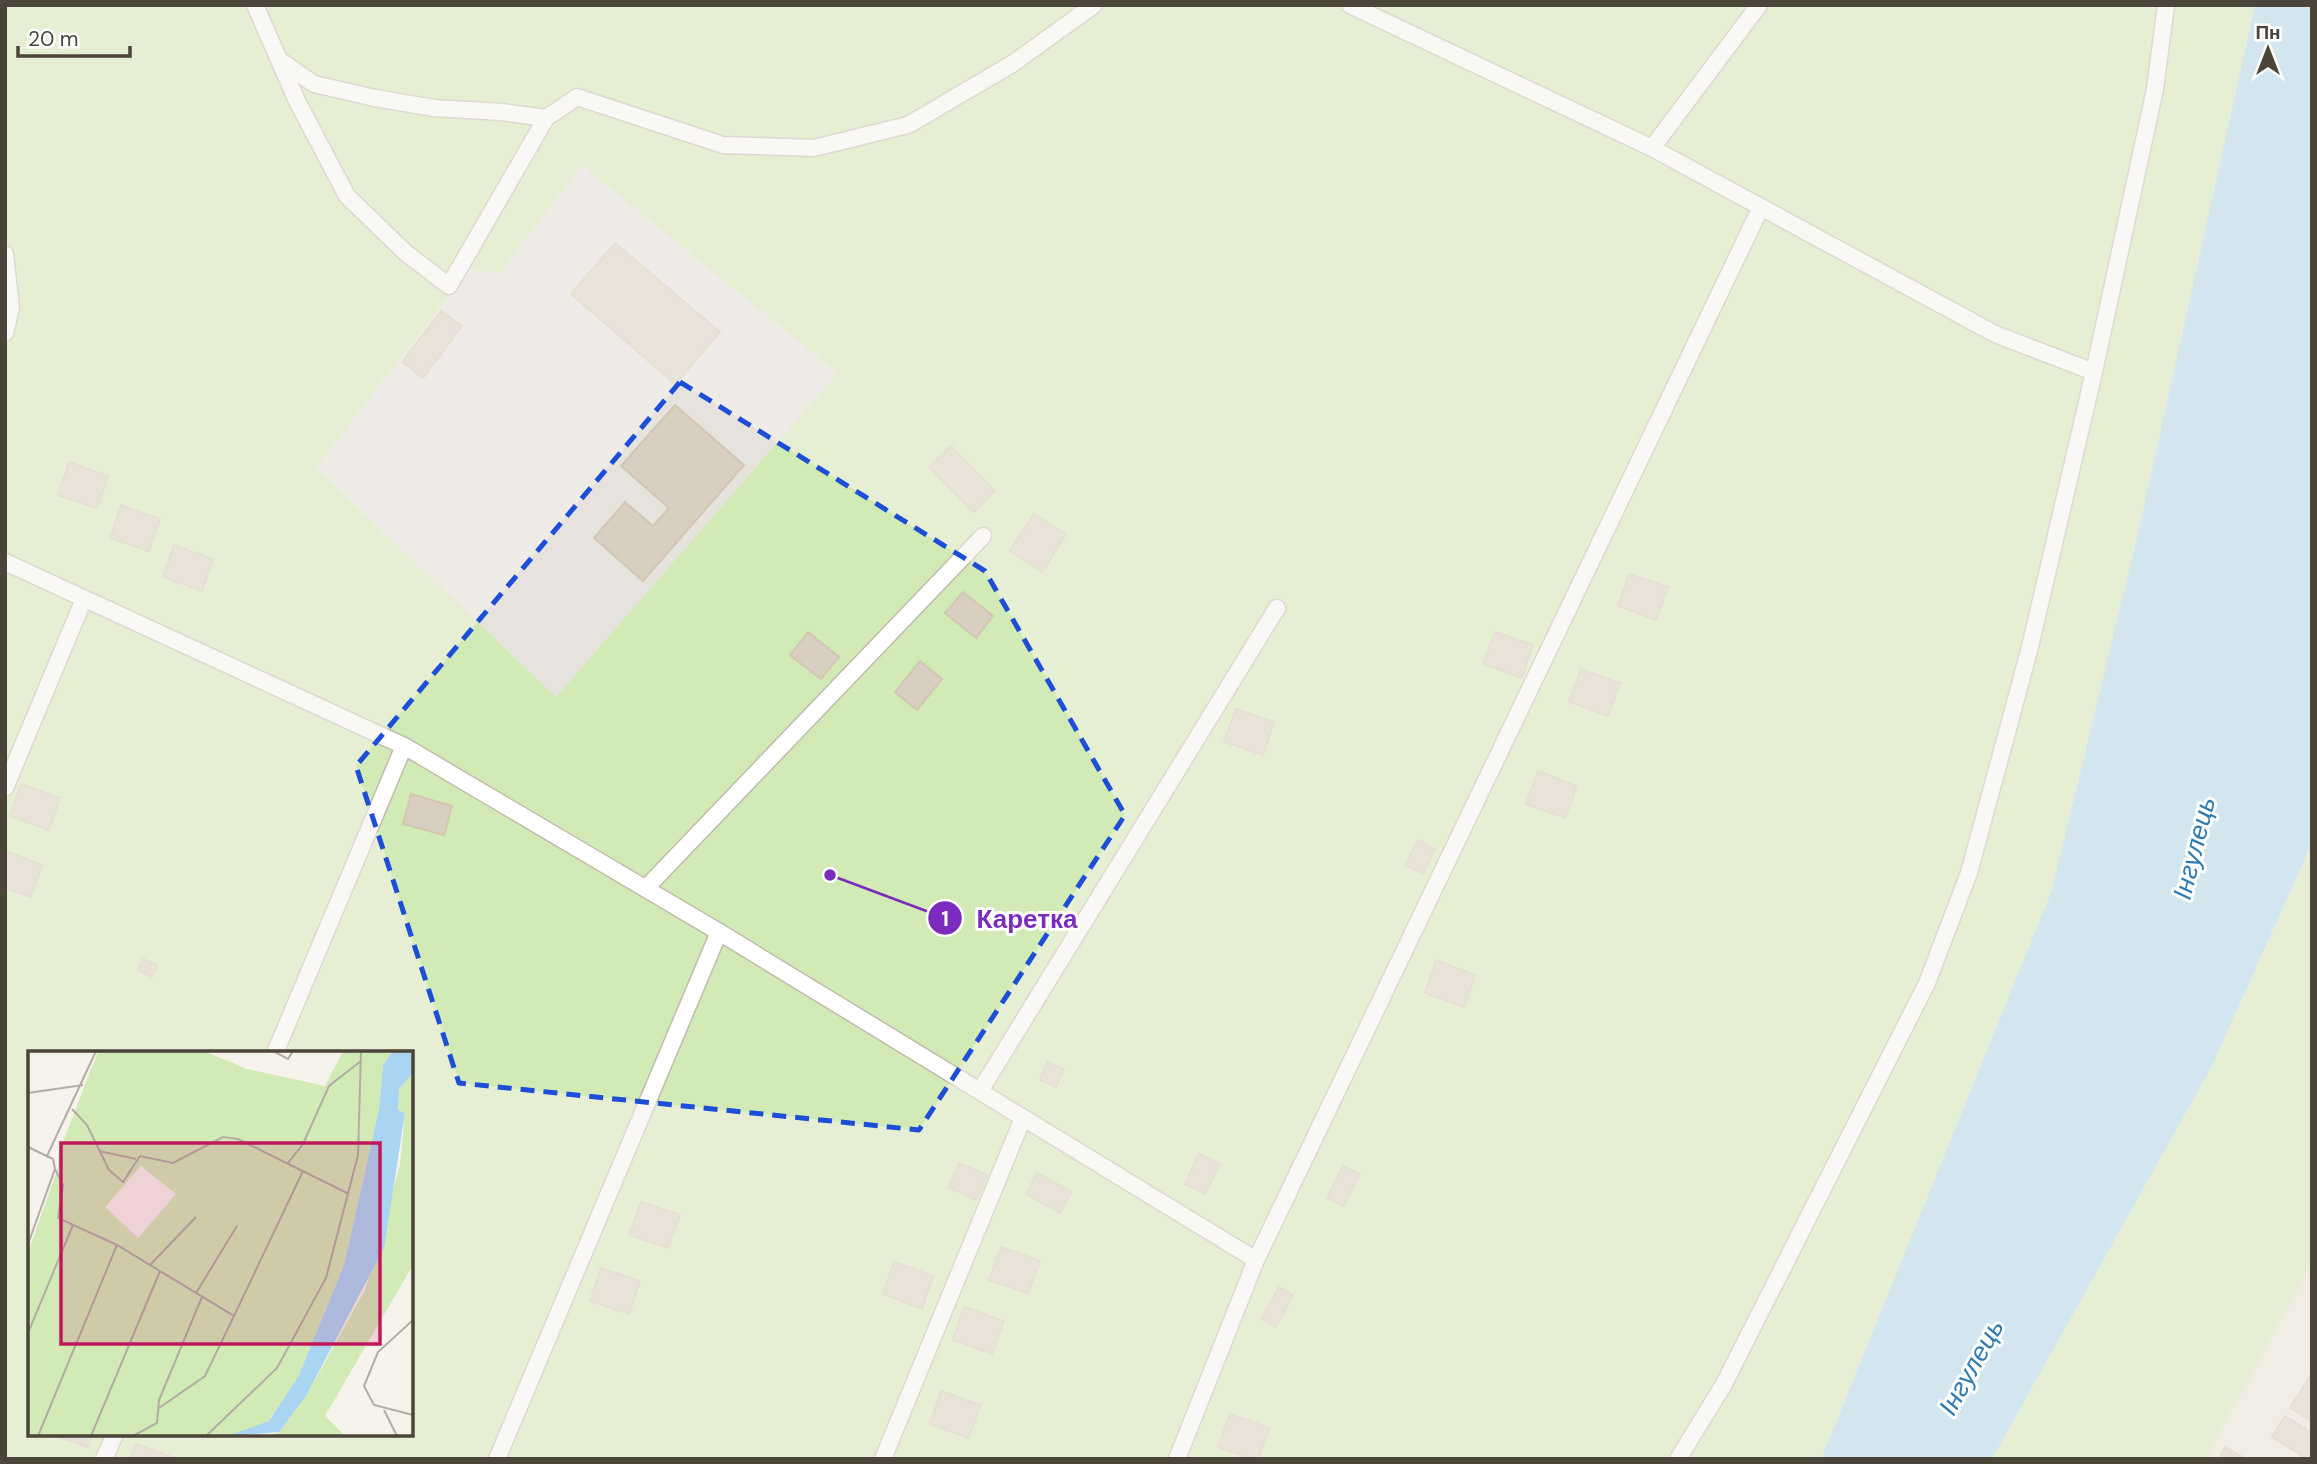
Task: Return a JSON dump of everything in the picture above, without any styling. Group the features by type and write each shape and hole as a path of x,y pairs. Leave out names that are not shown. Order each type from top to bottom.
{"lane":[{"path":"255,5 297,101 346,195 405,253 449,286 546,118 577,97 723,145 814,148 908,125 1012,64 1094,5"},
{"path":"1350,5 1652,148 1995,334 2094,372"},
{"path":"1652,148 1759,5"},
{"path":"1678,1459 1724,1384 1927,983 1969,873 2030,647 2094,372 2155,89 2166,5"},
{"path":"279,59 314,84 362,95 434,108 546,118"},
{"path":"1177,1459 1256,1260 1761,207"},
{"path":"5,254 11,308 5,333"},
{"path":"646,888 983,536"},
{"path":"5,562 404,746 719,932 1256,1260"},
{"path":"5,788 84,598"},
{"path":"980,1091 1277,608"},
{"path":"276,1051 404,746"},
{"path":"497,1459 719,932"},
{"path":"883,1459 1023,1118"},
{"path":"104,1459 114,1436"}],"highlighted area":[{"path":"680,382 985,571 1125,815 919,1130 459,1083 356,766"}],"shaded area":[{"path":"582,165 839,373 556,697 316,468 470,270 500,273"},
{"path":"2312,1263 2312,1459 2206,1459"}],"green space":[{"path":"8,5 2255,5 2139,529 2052,890 1821,1459 5,1459 5,12","holes":["582,165 838,373 556,697 316,468 469,270 500,273"]},
{"path":"2312,843 2312,1263 2206,1459 1992,1459 2212,1066"}],"water":[{"name":"Інгулець","path":"2255,5 2312,5 2312,843 2212,1066 1992,1459 1821,1459 2052,890 2139,529"}],"building":[{"path":"615,243 720,332 675,384 571,294"},
{"path":"441,311 462,326 423,378 402,362"},
{"path":"675,405 744,465 643,581 594,538 625,502 653,526 669,508 621,466"},
{"path":"951,446 995,491 974,512 929,467"},
{"path":"69,462 108,476 97,508 58,495"},
{"path":"121,505 160,519 149,551 110,538"},
{"path":"1034,514 1066,534 1042,572 1010,551"},
{"path":"174,545 213,559 202,591 163,577"},
{"path":"1629,574 1668,587 1656,620 1618,606"},
{"path":"963,592 993,616 976,638 945,613"},
{"path":"808,632 839,657 821,679 790,655"},
{"path":"1495,632 1533,645 1522,678 1483,664"},
{"path":"920,661 942,679 917,710 895,692"},
{"path":"1581,669 1620,683 1608,716 1569,702"},
{"path":"1236,709 1274,722 1263,755 1224,742"},
{"path":"1538,771 1577,786 1565,818 1526,804"},
{"path":"21,784 60,798 49,830 10,816"},
{"path":"411,794 452,806 444,835 403,824"},
{"path":"1418,840 1435,849 1423,874 1405,865"},
{"path":"5,851 42,865 31,897 5,888"},
{"path":"143,959 157,965 152,977 138,970"},
{"path":"1436,960 1475,975 1464,1007 1425,993"},
{"path":"1047,1062 1064,1069 1056,1087 1040,1080"},
{"path":"1199,1154 1220,1164 1205,1194 1185,1184"},
{"path":"959,1163 987,1175 976,1200 948,1187"},
{"path":"1343,1166 1360,1174 1344,1206 1327,1198"},
{"path":"1037,1173 1072,1192 1060,1213 1026,1194"},
{"path":"641,1202 680,1215 668,1248 629,1235"},
{"path":"1001,1247 1040,1261 1028,1293 989,1280"},
{"path":"894,1262 933,1276 922,1309 883,1294"},
{"path":"601,1268 640,1281 629,1314 590,1301"},
{"path":"1279,1287 1293,1295 1276,1327 1261,1319"},
{"path":"964,1307 1004,1321 992,1354 953,1340"},
{"path":"2312,1373 2312,1421 2290,1408"},
{"path":"941,1391 980,1405 969,1438 930,1424"},
{"path":"1230,1414 1269,1428 1258,1459 1218,1447"},
{"path":"2285,1416 2312,1433 2311,1459 2272,1437"},
{"path":"56,1436 91,1436 88,1447"},
{"path":"136,1444 175,1458 130,1459"},
{"path":"2225,1447 2246,1459 2219,1459"}],"place":[{"name":"Каретка","path":"830,875"}]}
